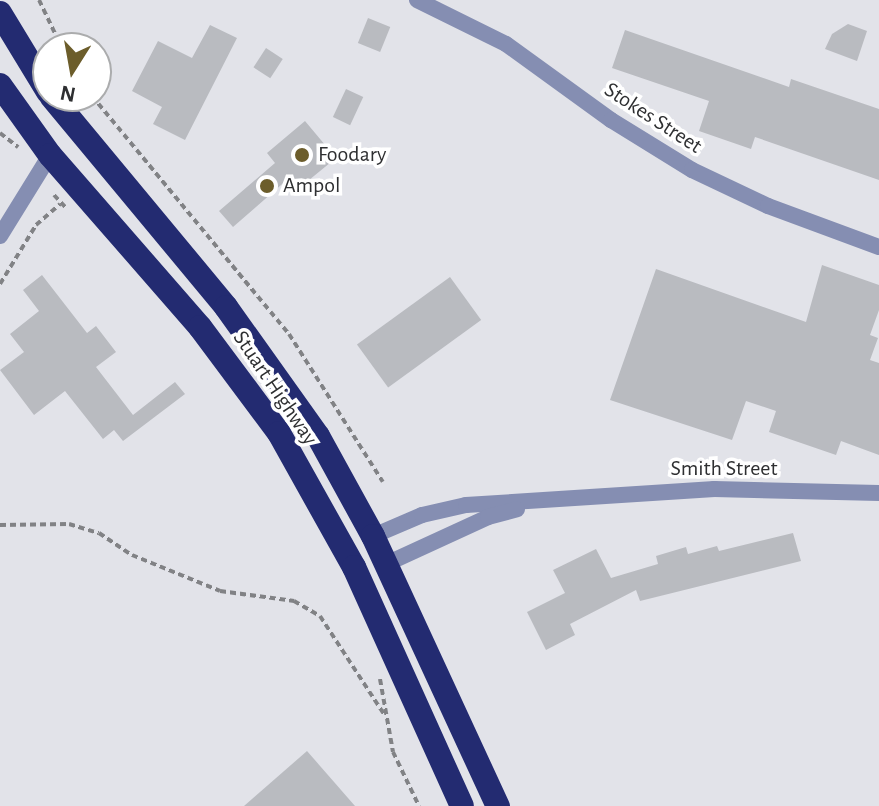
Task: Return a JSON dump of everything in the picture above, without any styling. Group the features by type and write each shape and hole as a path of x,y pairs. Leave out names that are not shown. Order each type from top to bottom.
{"highway":[{"name":"Stuart Highway","path":"0,13 32,66"},
{"name":"Stuart Highway","path":"0,85 44,164 236,374 279,433 359,578 462,806"},
{"name":"Stuart Highway","path":"63,112 226,307 288,389 373,536 498,806"},
{"path":"44,164 80,134"},
{"path":"345,552 373,536"},
{"path":"359,578 386,564"}],"street":[{"name":"Stokes Street","path":"417,0 506,44 611,120 692,170 781,211 879,247"},
{"path":"0,236 44,164"},
{"name":"Smith Street","path":"373,536 455,507 714,489 879,493"},
{"name":"Smith Street","path":"386,564 488,517 570,500"}],"path":[{"path":"39,0 54,32"},
{"path":"105,112 289,334 383,482"},
{"path":"0,133 44,164 60,204 70,212"},
{"path":"0,284 36,225 60,204"},
{"path":"0,525 69,524 99,533 132,555 220,591 294,601 320,616 388,720"},
{"path":"379,675 393,752 419,806"}],"building":[{"path":"368,18 390,27 380,52 358,43"},
{"path":"848,24 867,31 857,61 825,49 832,34"},
{"path":"210,25 237,38 185,140 153,124 162,107 132,91 158,41 192,58"},
{"path":"625,30 789,87 791,79 879,109 879,180 755,137 751,149 699,131 709,101 612,68"},
{"path":"266,48 283,59 270,78 253,67"},
{"path":"346,89 363,97 350,125 333,117"},
{"name":"Foodary","path":"305,121 336,158 298,189 289,178 233,227 219,211 275,163 267,153"},
{"path":"822,265 879,285 879,310 870,335 878,338 870,360 879,363 879,455 841,441 836,455 769,432 776,411 746,401 732,440 610,400 656,269 806,322"},
{"path":"42,275 87,333 96,326 116,352 96,367 133,415 175,382 185,394 123,441 114,430 103,439 65,391 34,415 0,370 24,352 10,334 39,311 23,290"},
{"path":"450,277 481,320 388,387 357,345"},
{"path":"793,533 801,561 640,601 636,590 570,624 575,635 546,650 527,612 565,593 553,570 596,549 611,578 658,564 656,556 686,547 688,554 717,546 719,551"},
{"path":"307,751 355,806 244,806"}],"place":[{"name":"Foodary","path":"302,155"},
{"name":"Ampol","path":"267,186"}]}
